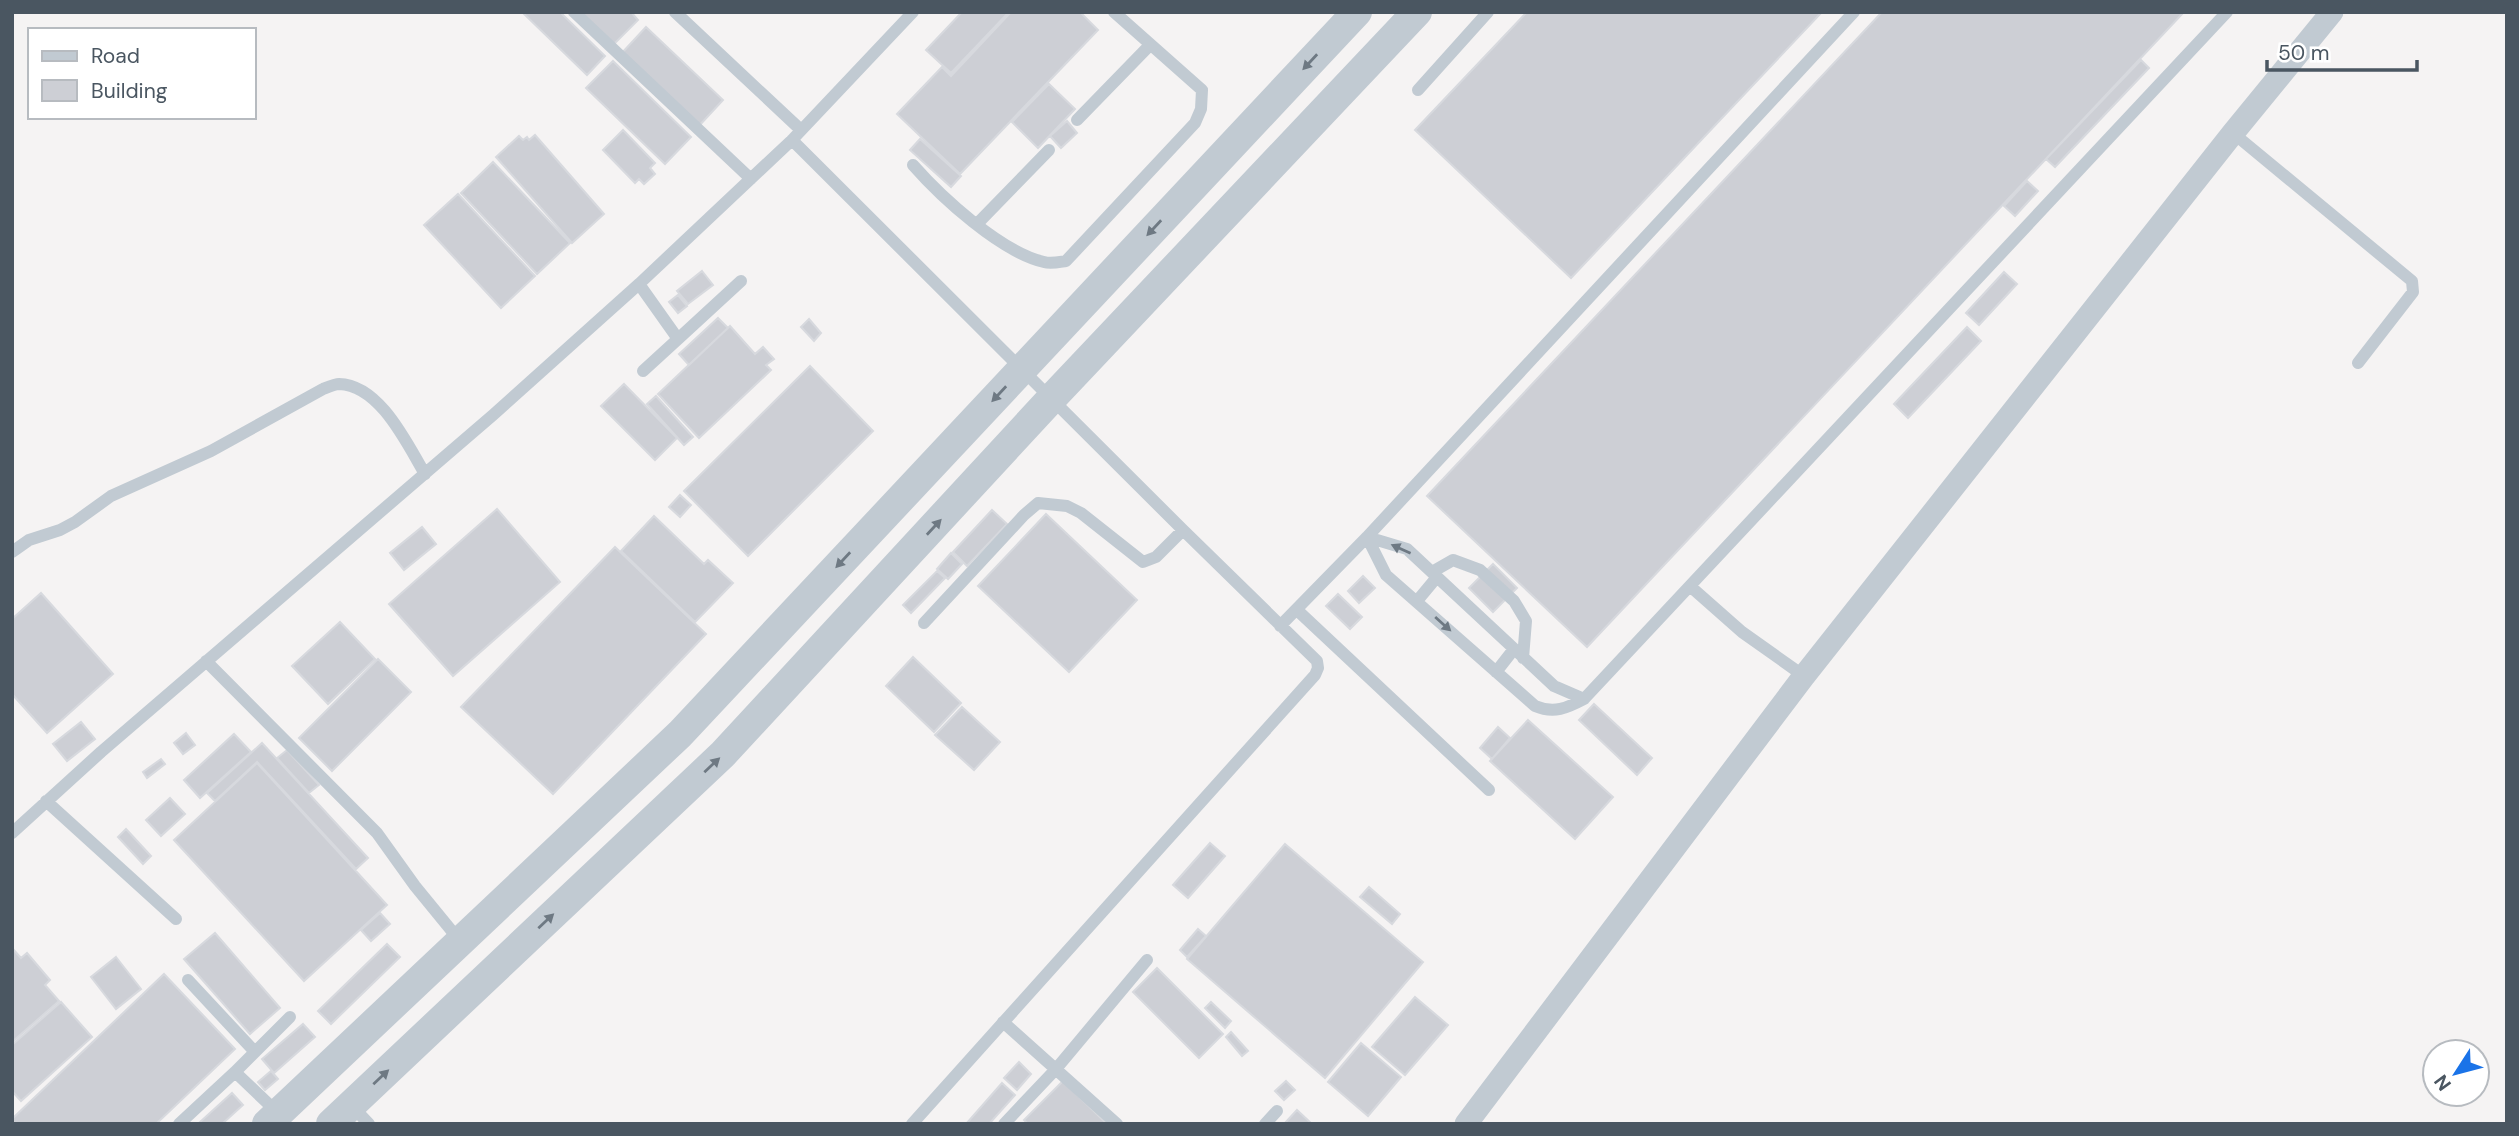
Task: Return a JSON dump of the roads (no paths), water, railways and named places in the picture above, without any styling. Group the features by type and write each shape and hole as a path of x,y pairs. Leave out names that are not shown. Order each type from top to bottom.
{"street":[{"path":"282,1110 680,734 1357,12"},
{"path":"282,1110 345,1119 723,754 1052,398 1417,12"},
{"path":"1466,1124 1799,673 2332,12"}],"lane":[{"path":"574,12 751,179"},
{"path":"675,12 1021,370 1317,661 1315,675 912,1124"},
{"path":"12,833 639,284 796,135 913,12"},
{"path":"913,165 929,183 977,224 1020,254 1047,263 1066,261 1195,123 1201,109 1202,90 1114,12"},
{"path":"1418,90 1488,12"},
{"path":"1280,626 1367,537 1854,12"},
{"path":"1367,537 1386,575 1535,706 1548,711 1565,709 1584,699 2227,12"},
{"path":"1077,120 1150,45"},
{"path":"2233,134 2412,281 2413,292 2358,363"},
{"path":"977,224 1049,150"},
{"path":"643,371 741,281"},
{"path":"639,284 678,339"},
{"path":"12,552 29,540 75,522 111,496 211,451 323,389 339,384 359,390 372,398 389,416 425,474"},
{"path":"924,622 1024,514 1038,503 1067,506 1081,513 1143,562 1156,557 1183,530"},
{"path":"1367,537 1407,549 1554,686 1584,699"},
{"path":"1417,601 1434,575 1453,560 1480,570 1514,601 1527,621 1518,653 1496,672"},
{"path":"1690,587 1742,632 1799,673"},
{"path":"1297,610 1489,790"},
{"path":"206,661 377,833 415,886 461,941"},
{"path":"46,802 176,919"},
{"path":"1004,1124 1056,1069 1147,960"},
{"path":"188,979 255,1052"},
{"path":"179,1124 290,1017"},
{"path":"1003,1022 1117,1124"},
{"path":"235,1072 282,1110"},
{"path":"1265,1124 1278,1111"}]}
